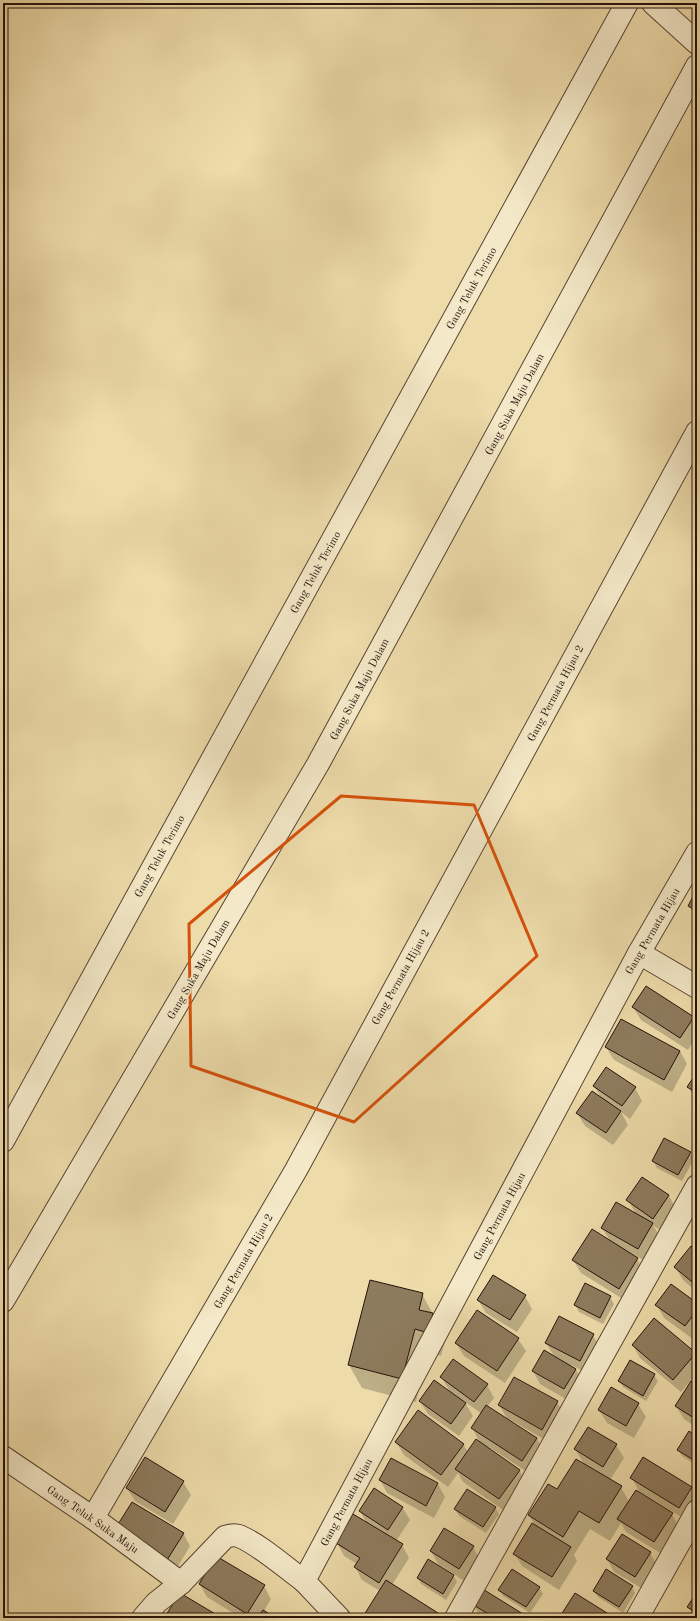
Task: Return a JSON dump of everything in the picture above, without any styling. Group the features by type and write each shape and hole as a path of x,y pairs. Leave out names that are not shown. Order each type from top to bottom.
{"street":[{"name":"Gang Teluk Terimo","path":"3,1141 627,3"},
{"path":"667,7 697,43"},
{"name":"Gang Suka Maju Dalam","path":"3,1301 318,764 697,66"},
{"name":"Gang Permata Hijau 2","path":"93,1518 296,1170 697,432"},
{"name":"Gang Permata Hijau","path":"304,1581 639,953 697,853"},
{"path":"639,953 697,987"},
{"path":"456,1618 697,1186"},
{"name":"Gang Teluk Suka Maju","path":"3,1457 93,1518 181,1583"},
{"path":"638,1618 697,1512"},
{"path":"143,1618 156,1603 181,1583 226,1537 233,1535 240,1536 251,1543 304,1581 339,1618"}],"highlighted area":[{"path":"341,796 474,805 537,956 354,1122 191,1066 189,924"}],"building":[{"path":"697,889 697,911 688,906"},
{"path":"646,986 694,1017 680,1038 632,1007"},
{"path":"621,1019 680,1051 664,1080 605,1047"},
{"path":"606,1067 636,1087 622,1106 593,1086"},
{"path":"697,1072 697,1093 687,1087"},
{"path":"592,1091 621,1111 606,1133 576,1113"},
{"path":"664,1138 691,1152 678,1175 652,1161"},
{"path":"642,1177 669,1195 653,1219 626,1200"},
{"path":"616,1202 653,1223 638,1249 601,1228"},
{"path":"592,1229 638,1258 619,1289 572,1260"},
{"path":"691,1246 697,1251 697,1286 674,1267"},
{"path":"493,1275 526,1295 510,1320 477,1300"},
{"path":"370,1280 423,1293 419,1310 433,1313 428,1333 415,1329 402,1379 348,1365"},
{"path":"585,1283 611,1296 600,1318 574,1305"},
{"path":"671,1284 697,1303 697,1310 685,1326 655,1305"},
{"path":"477,1310 519,1338 497,1371 455,1343"},
{"path":"559,1316 594,1334 580,1361 545,1343"},
{"path":"654,1318 696,1353 673,1380 632,1345"},
{"path":"544,1350 576,1369 564,1389 532,1371"},
{"path":"453,1359 488,1384 474,1402 440,1377"},
{"path":"630,1360 655,1374 643,1396 618,1381"},
{"path":"514,1377 558,1401 542,1430 498,1405"},
{"path":"434,1380 466,1403 451,1424 419,1401"},
{"path":"691,1381 697,1385 697,1420 675,1406"},
{"path":"611,1387 639,1403 626,1426 598,1410"},
{"path":"486,1405 537,1438 522,1461 471,1428"},
{"path":"418,1410 464,1444 441,1475 395,1442"},
{"path":"588,1427 617,1444 603,1467 574,1449"},
{"path":"689,1431 697,1437 697,1462 677,1450"},
{"path":"476,1439 520,1470 499,1499 455,1469"},
{"path":"145,1457 184,1481 165,1512 126,1488"},
{"path":"643,1457 692,1487 679,1508 630,1478"},
{"path":"391,1458 438,1483 426,1506 379,1480"},
{"path":"576,1459 622,1486 599,1523 579,1511 563,1537 528,1515 548,1484 557,1489"},
{"path":"374,1488 403,1507 388,1530 359,1511"},
{"path":"467,1489 496,1507 483,1527 454,1509"},
{"path":"636,1490 673,1513 654,1542 617,1519"},
{"path":"132,1502 184,1533 167,1560 115,1529"},
{"path":"353,1514 403,1544 379,1583 354,1567 360,1558 336,1543"},
{"path":"532,1523 571,1547 552,1577 513,1554"},
{"path":"444,1528 474,1546 459,1569 430,1551"},
{"path":"622,1534 651,1552 635,1577 606,1559"},
{"path":"216,1556 265,1585 247,1614 199,1584"},
{"path":"428,1559 454,1575 443,1594 417,1578"},
{"path":"512,1569 540,1587 526,1607 498,1590"},
{"path":"606,1569 633,1586 619,1607 593,1591"},
{"path":"386,1580 438,1613 434,1618 362,1618"},
{"path":"481,1588 523,1614 521,1618 495,1618 472,1604"},
{"path":"697,1592 697,1613 687,1607"},
{"path":"180,1593 222,1618 164,1618"},
{"path":"575,1593 615,1618 559,1618"},
{"path":"263,1610 276,1618 257,1618"}]}
